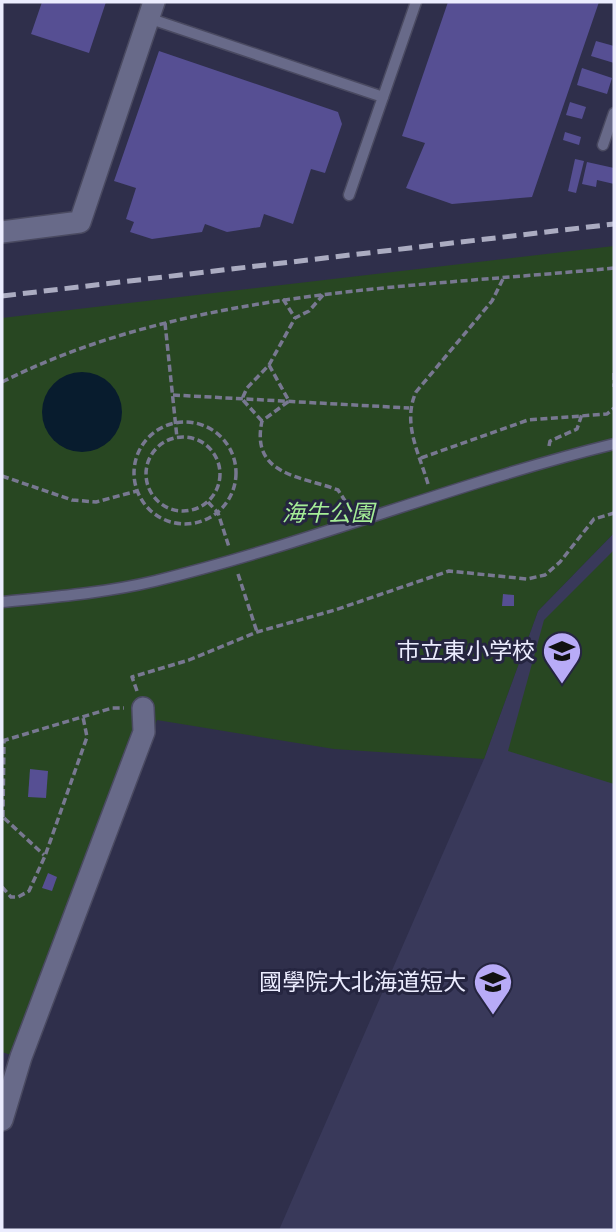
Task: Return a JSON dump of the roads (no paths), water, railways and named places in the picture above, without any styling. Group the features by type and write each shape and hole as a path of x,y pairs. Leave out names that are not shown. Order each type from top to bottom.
{"street":[{"path":"2,232 80,222 151,10"},
{"path":"2,1120 21,1057 144,733 143,708"}],"lane":[{"path":"349,195 416,2"},
{"path":"151,10 383,97"},
{"path":"603,145 614,113"},
{"path":"2,602 102,591 154,582 433,499 551,459 614,444"}],"railway":[{"path":"2,296 614,224"}],"place":[{"name":"市立東小学校","path":"562,685"},
{"name":"國學院大北海道短大","path":"493,1016"}],"park label":[{"name":"海牛公園","path":"328,513"}]}
